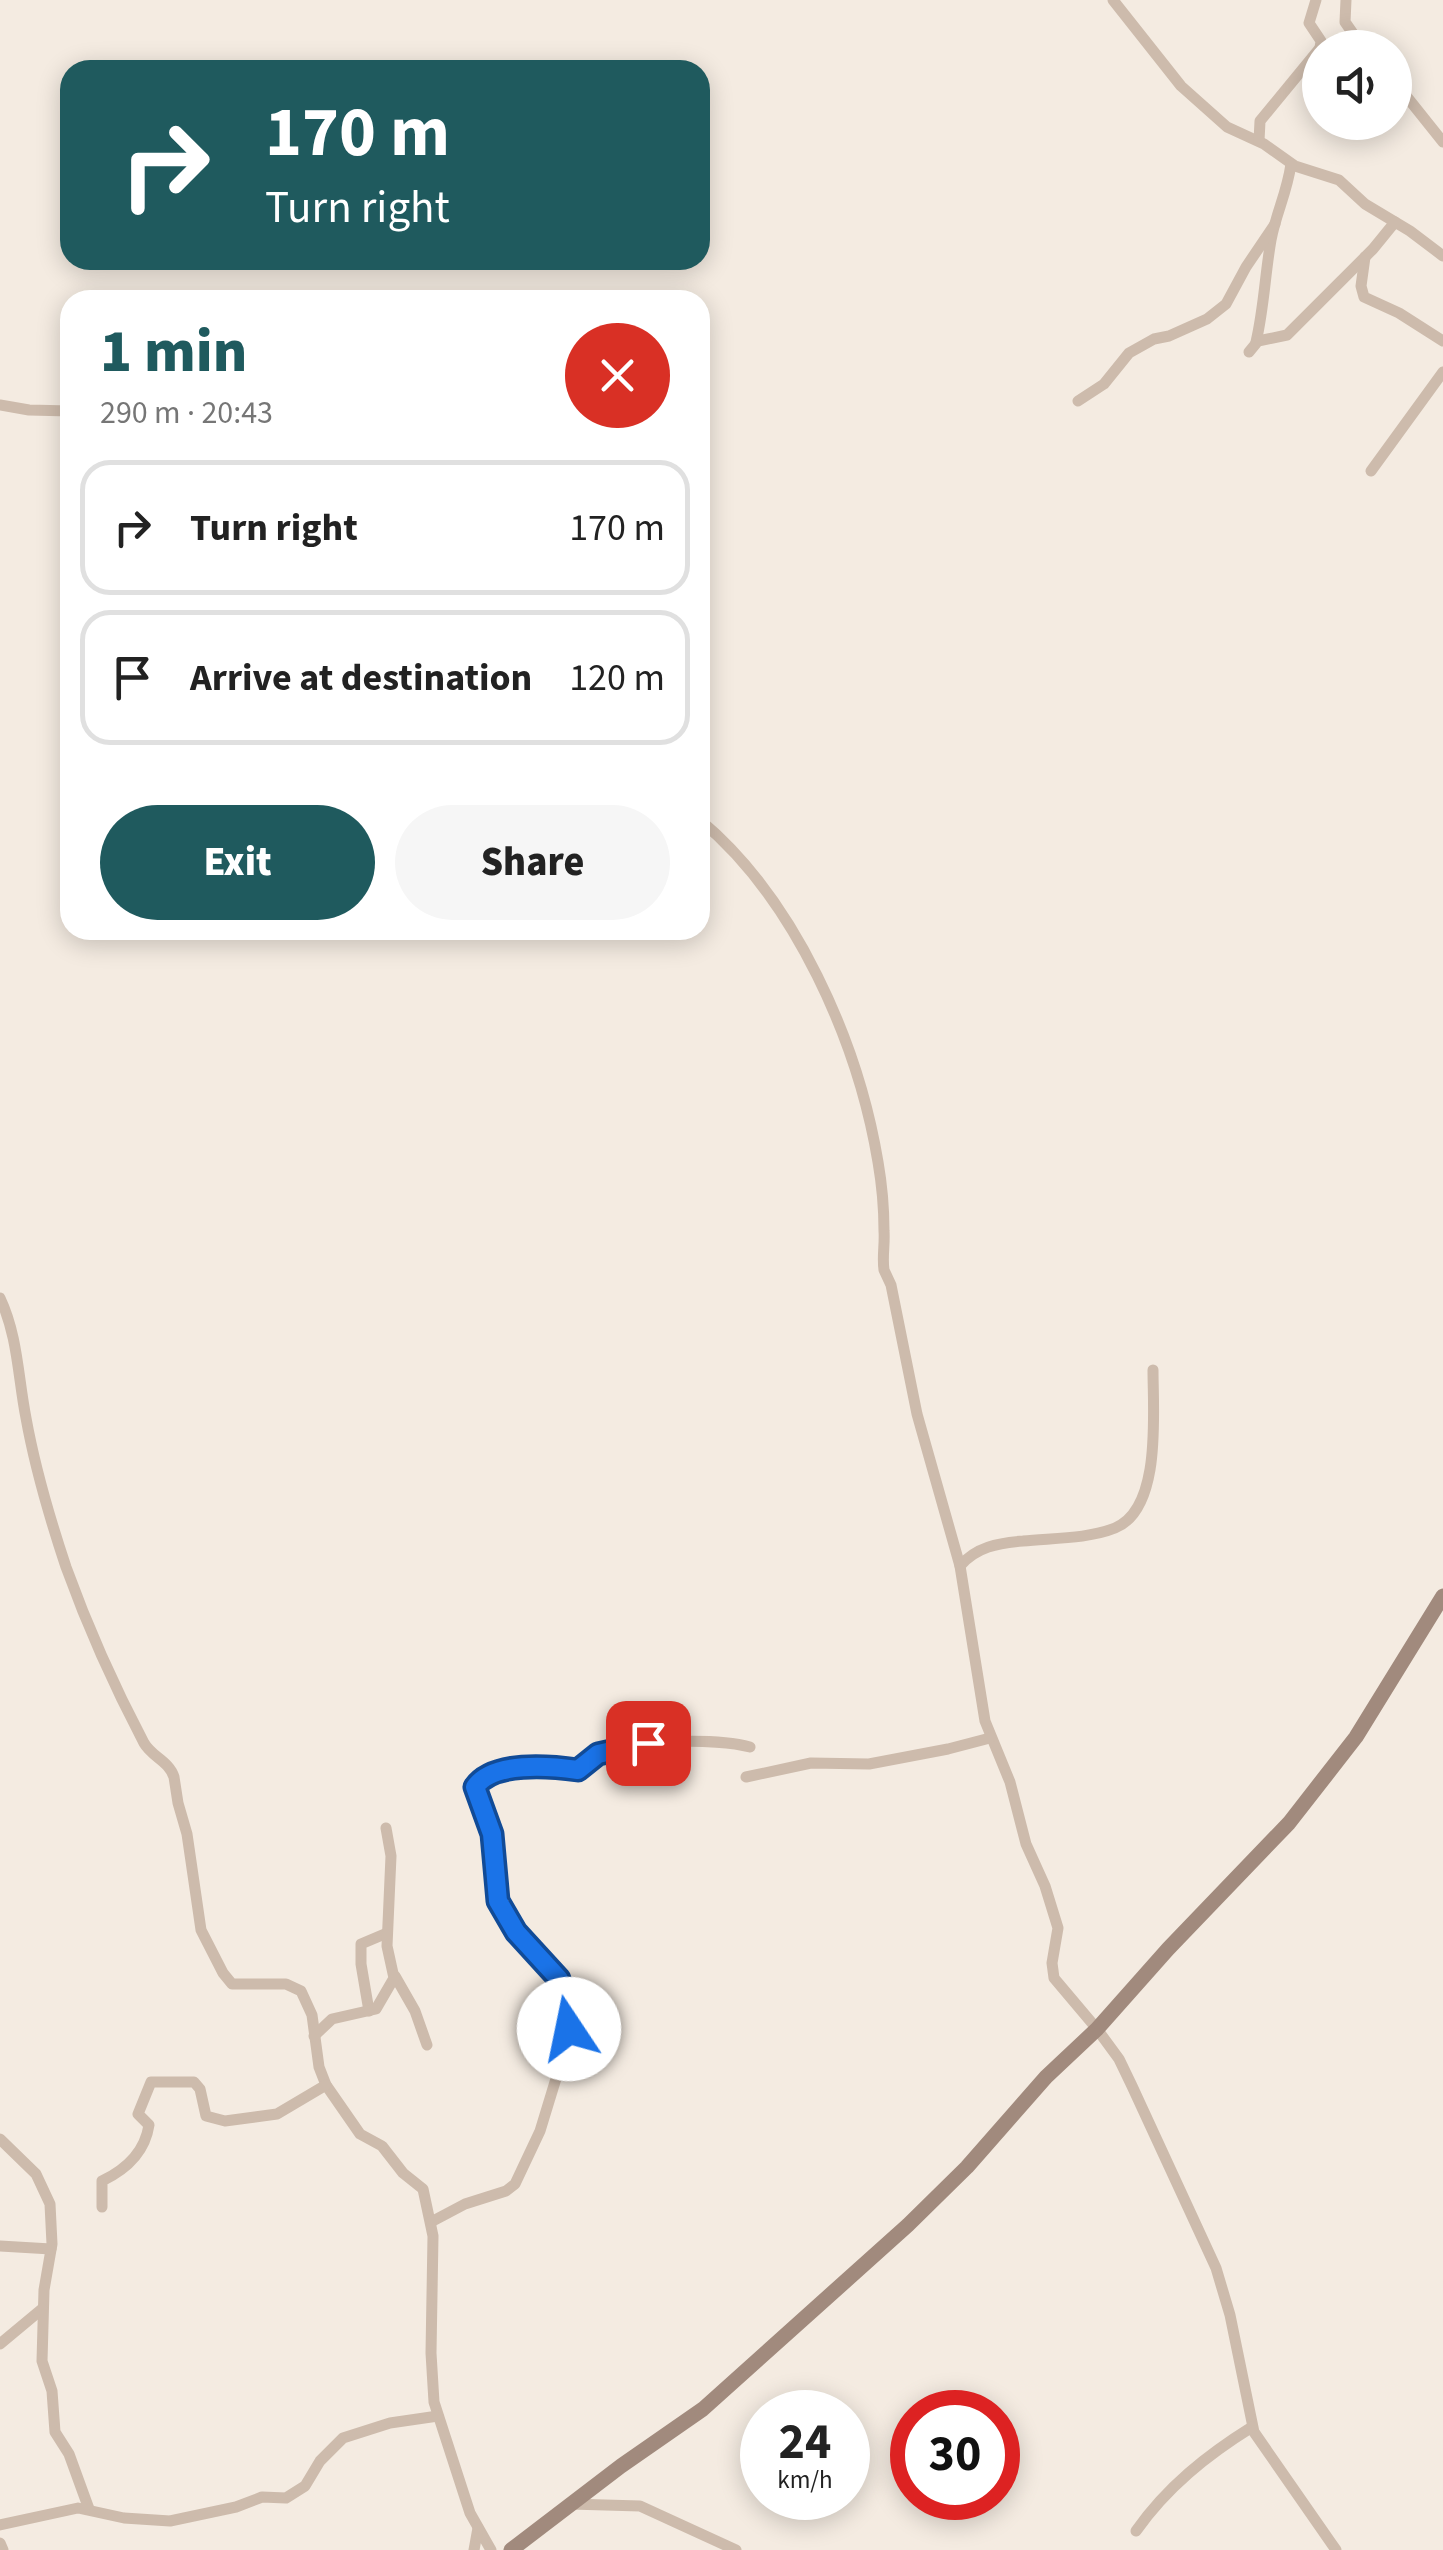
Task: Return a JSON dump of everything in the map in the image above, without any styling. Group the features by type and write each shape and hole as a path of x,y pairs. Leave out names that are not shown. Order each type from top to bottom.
{"main road":[{"path":"511,2550 732,2384 945,2189 1046,2077 1098,2030 1168,1949 1289,1823 1356,1737 1443,1596"}],"street":[{"path":"1115,2 1133,0"},
{"path":"1313,30 1308,23 1316,0"},
{"path":"1346,0 1345,22 1351,30"},
{"path":"1115,2 1181,86 1227,128 1259,142 1291,164 1334,176 1365,204 1443,256"},
{"path":"1259,142 1260,121 1302,70"},
{"path":"1412,103 1443,142"},
{"path":"1291,164 1288,191 1275,224 1253,347 1287,335 1395,222"},
{"path":"1078,402 1104,384 1129,353 1207,318 1226,304 1275,224"},
{"path":"1365,257 1361,286 1364,296 1443,341"},
{"path":"1371,471 1443,372"},
{"path":"0,405 60,411"},
{"path":"710,829 735,853 790,926 843,1037 869,1119 878,1164 884,1270 892,1289 917,1414 960,1566 971,1620 978,1688 990,1738 1010,1782 1026,1844 1058,1928 1052,1963 1054,1978 1119,2059 1216,2268 1252,2427 1336,2550"},
{"path":"0,1298 16,1348 27,1426 54,1533 81,1608 106,1670 145,1743 170,1766 174,1776 203,1938 232,1984 286,1984 301,1991 312,2016 326,2085 360,2134 382,2146 403,2173 423,2188 431,2222 431,2375 438,2416 478,2528 491,2550"},
{"path":"960,1566 975,1552 989,1546 1106,1532 1133,1516 1146,1491 1152,1448 1153,1370"},
{"path":"746,1777 811,1764 868,1764 990,1738"},
{"path":"431,2222 465,2204 506,2191 514,2184 540,2131 569,2036 559,1979 516,1932 498,1901 492,1834 476,1784 508,1770 551,1765 578,1770 598,1754 639,1743 722,1740 750,1747"},
{"path":"386,1828 390,1856 386,1933 394,1976 415,2011 427,2045"},
{"path":"370,2011 360,1964 361,1944 386,1933"},
{"path":"314,2036 332,2019 376,2008 394,1976"},
{"path":"102,2207 102,2180 133,2161 148,2134 149,2125 138,2114 151,2082 194,2082 199,2086 206,2116 225,2121 283,2112 326,2085"},
{"path":"0,2139 40,2181 50,2204 52,2249 42,2309 42,2361 52,2391 54,2429 69,2454 89,2509"},
{"path":"0,2246 52,2249"},
{"path":"0,2344 42,2309"},
{"path":"0,2525 64,2509 170,2521 236,2507 262,2497 286,2498 305,2486 326,2453 342,2438 390,2423 438,2416"},
{"path":"1136,2531 1153,2508 1203,2459 1252,2427"},
{"path":"570,2504 640,2506 736,2550"},
{"path":"474,2550 478,2528"}],"route":[{"path":"569,2029 559,1979 516,1932 498,1901 492,1834 475,1787 479,1781 508,1770 543,1765 578,1770 598,1754 648,1743"}]}
